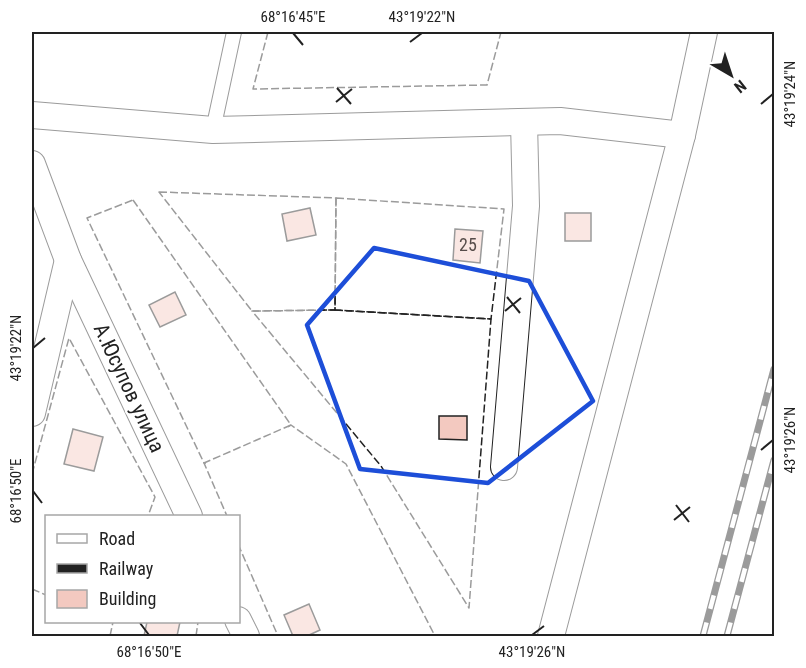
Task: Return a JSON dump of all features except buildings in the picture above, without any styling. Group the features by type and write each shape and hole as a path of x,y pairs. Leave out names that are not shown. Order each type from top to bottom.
{"street":[{"path":"551,636 682,135 704,32"},
{"path":"32,115 213,130 560,121 682,135"},
{"path":"504,467 526,206 524,122"},
{"name":"А.Юсупов улица","path":"32,164 68,260 189,515"},
{"path":"32,413 68,260"}],"lane":[{"path":"213,130 234,32"}],"highlighted area":[{"path":"374,248 529,281 593,401 488,483 360,469 307,325"}],"railway":[{"path":"703,636 774,369"},
{"path":"727,636 774,460"}],"fence":[{"path":"268,32 253,89 487,85 501,32"},
{"path":"159,192 336,198 335,310 252,311 159,192"},
{"path":"336,198 504,209 491,319 335,310 336,198"},
{"path":"133,200 291,425 204,463 87,218 133,200"},
{"path":"335,310 491,319 469,608 381,466 252,311 335,310"},
{"path":"32,474 69,338 155,497 148,515"},
{"path":"288,427 291,425 346,464 435,636"},
{"path":"206,463 204,463 227,515"},
{"path":"240,549 278,636"},
{"path":"32,589 45,595"},
{"path":"110,636 113,623"},
{"path":"196,636 198,623"}]}
